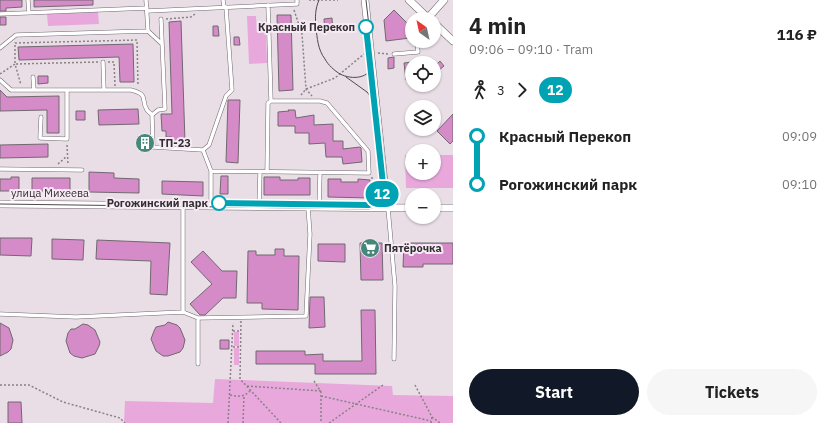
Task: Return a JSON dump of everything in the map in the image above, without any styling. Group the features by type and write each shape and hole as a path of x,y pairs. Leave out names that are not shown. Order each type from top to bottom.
{"street":[{"path":"365,0 385,191 383,198 379,203 371,204"},
{"path":"409,0 422,12"},
{"path":"434,12 444,0"},
{"path":"441,30 453,41"},
{"name":"улица Михеева","path":"0,204 308,207 371,204 388,208 405,208"},
{"path":"441,208 453,208"}],"lane":[{"path":"28,0 29,13"},
{"path":"146,0 148,31 162,44"},
{"path":"0,80 11,90 131,90 138,92 144,98 147,110 152,114 153,147 203,150 209,145 226,96 232,90 225,7 223,0"},
{"path":"0,14 297,4 297,0"},
{"path":"267,172 268,103 271,101 268,5"},
{"path":"152,114 158,110 165,109 161,19"},
{"path":"0,48 16,35 148,31"},
{"path":"394,54 418,52 418,48"},
{"path":"103,62 104,90"},
{"path":"34,77 34,90"},
{"path":"41,117 40,138 67,139 67,90"},
{"path":"211,171 369,173 368,151 327,103 317,101 271,101"},
{"path":"203,150 211,171 211,206"},
{"path":"0,169 82,170"},
{"path":"259,206 260,172"},
{"path":"319,207 320,173"},
{"path":"183,205 183,312"},
{"path":"0,314 76,317 183,312 198,318 241,316 306,316 310,234 308,207"},
{"path":"388,208 395,286 394,359"},
{"path":"198,318 198,364"}],"path":[{"path":"309,0 338,0"},
{"path":"292,4 302,34 306,89 317,101"},
{"path":"161,19 192,17 201,8"},
{"path":"22,90 15,64 15,43 137,40 138,92"},
{"path":"296,101 306,89 335,78 358,60"},
{"path":"0,74 15,64 114,62 115,90"},
{"path":"67,139 68,170"},
{"path":"53,170 67,156"},
{"path":"371,204 372,177"},
{"path":"388,190 400,198"},
{"path":"241,316 240,379 281,423"},
{"path":"228,423 234,317"},
{"path":"233,331 241,331"},
{"path":"233,347 240,347"},
{"path":"314,381 320,391 321,396 320,423"},
{"path":"0,384 29,385 63,402 120,418 125,423"},
{"path":"329,423 383,384"},
{"path":"415,385 432,417 440,423"},
{"path":"247,386 320,391"},
{"path":"230,395 244,395 250,391"},
{"path":"243,423 244,395"},
{"path":"321,396 431,422 432,417"}],"shaded area":[{"path":"98,12 99,24 48,26 47,14"},
{"path":"247,16 256,16 257,32 266,31 267,63 249,64"},
{"path":"441,155 453,155 453,188 406,188 406,180 441,180"},
{"path":"234,332 239,332 239,346 234,346"},
{"path":"234,348 239,348 239,365 234,365"},
{"path":"215,379 392,386 393,395 453,396 453,423 124,423 125,401 213,403"}],"building":[{"path":"0,0 22,0 22,7 6,8 6,11 0,11"},
{"path":"34,0 93,0 93,5 34,7"},
{"path":"394,10 405,21 405,39 386,41 384,20"},
{"path":"277,15 291,15 293,90 279,91"},
{"path":"0,17 6,17 6,25 0,25"},
{"path":"332,18 333,31 325,32 324,19"},
{"path":"181,21 185,142 172,142 172,137 166,137 166,131 162,131 161,114 172,114 169,22"},
{"path":"213,26 218,26 219,36 213,36"},
{"path":"234,37 239,37 240,45 234,45"},
{"path":"133,44 134,82 120,82 119,57 19,60 18,47"},
{"path":"394,57 394,68 388,69 388,58"},
{"path":"38,76 48,76 48,83 38,84"},
{"path":"0,90 7,97 59,96 59,133 47,133 47,110 0,111"},
{"path":"228,100 240,100 238,163 226,162"},
{"path":"138,109 139,124 99,125 98,110"},
{"path":"288,110 295,110 296,118 314,115 314,125 333,124 333,141 343,141 343,149 360,147 362,162 343,164 342,157 326,157 325,143 309,144 309,133 295,133 295,126 278,126 278,112 289,111"},
{"path":"76,111 85,111 85,120 76,120"},
{"path":"453,114 453,141 450,144 441,135 441,127"},
{"name":"ТП-23","path":"142,139 149,139 149,147 142,147"},
{"path":"48,144 48,157 0,158 0,145"},
{"path":"89,172 114,173 114,178 139,179 139,193 89,192"},
{"path":"221,176 228,176 228,194 220,194"},
{"path":"11,177 19,177 19,191 0,191 0,179 11,179"},
{"path":"264,177 280,177 280,180 310,178 310,195 264,195"},
{"path":"32,178 70,178 70,191 32,191"},
{"path":"328,179 341,179 341,182 358,182 358,179 370,180 370,198 328,197"},
{"path":"162,181 203,182 203,196 162,194"},
{"path":"0,238 32,238 31,256 0,255"},
{"path":"52,239 84,240 83,260 52,259"},
{"path":"97,240 170,243 167,295 150,294 151,261 96,259"},
{"path":"360,243 382,243 383,280 361,280"},
{"path":"404,243 453,243 453,264 423,264 423,267 403,267"},
{"path":"318,244 345,244 345,262 318,261"},
{"path":"275,249 284,249 284,256 299,256 298,310 262,309 262,303 247,303 248,251 256,251 256,255 275,255"},
{"path":"203,251 222,271 237,271 236,298 223,298 205,315 200,315 190,304 212,284 191,262"},
{"path":"310,297 324,297 325,327 309,328"},
{"path":"361,310 375,310 376,374 315,374 315,364 256,364 256,351 305,351 305,355 323,354 323,361 362,361"},
{"path":"168,322 177,325 180,328 185,340 183,348 180,352 163,356 156,351 151,339 156,327 165,325"},
{"path":"0,323 9,328 13,340 11,349 0,356"},
{"path":"83,324 88,325 95,330 100,342 95,354 82,358 74,356 70,353 66,341 68,333 71,329 75,329"},
{"path":"220,340 229,340 229,349 220,349"},
{"path":"8,402 21,402 22,423 8,423"}],"tram line":[{"path":"319,0 315,20 318,44 328,63 340,74 350,77 360,77 368,73 373,64"},
{"path":"0,204 369,209 381,203 385,197 387,183 366,0"},
{"name":"12","path":"219,203 369,205 375,203 380,198 383,192 383,184 366,27"},
{"path":"346,77 367,92 375,102"}],"place":[{"name":"Красный Перекоп","path":"366,27"},
{"name":"ТП-23","path":"145,143"},
{"name":"Рогожинский парк","path":"219,203"},
{"name":"Пятёрочка","path":"370,248"}]}
